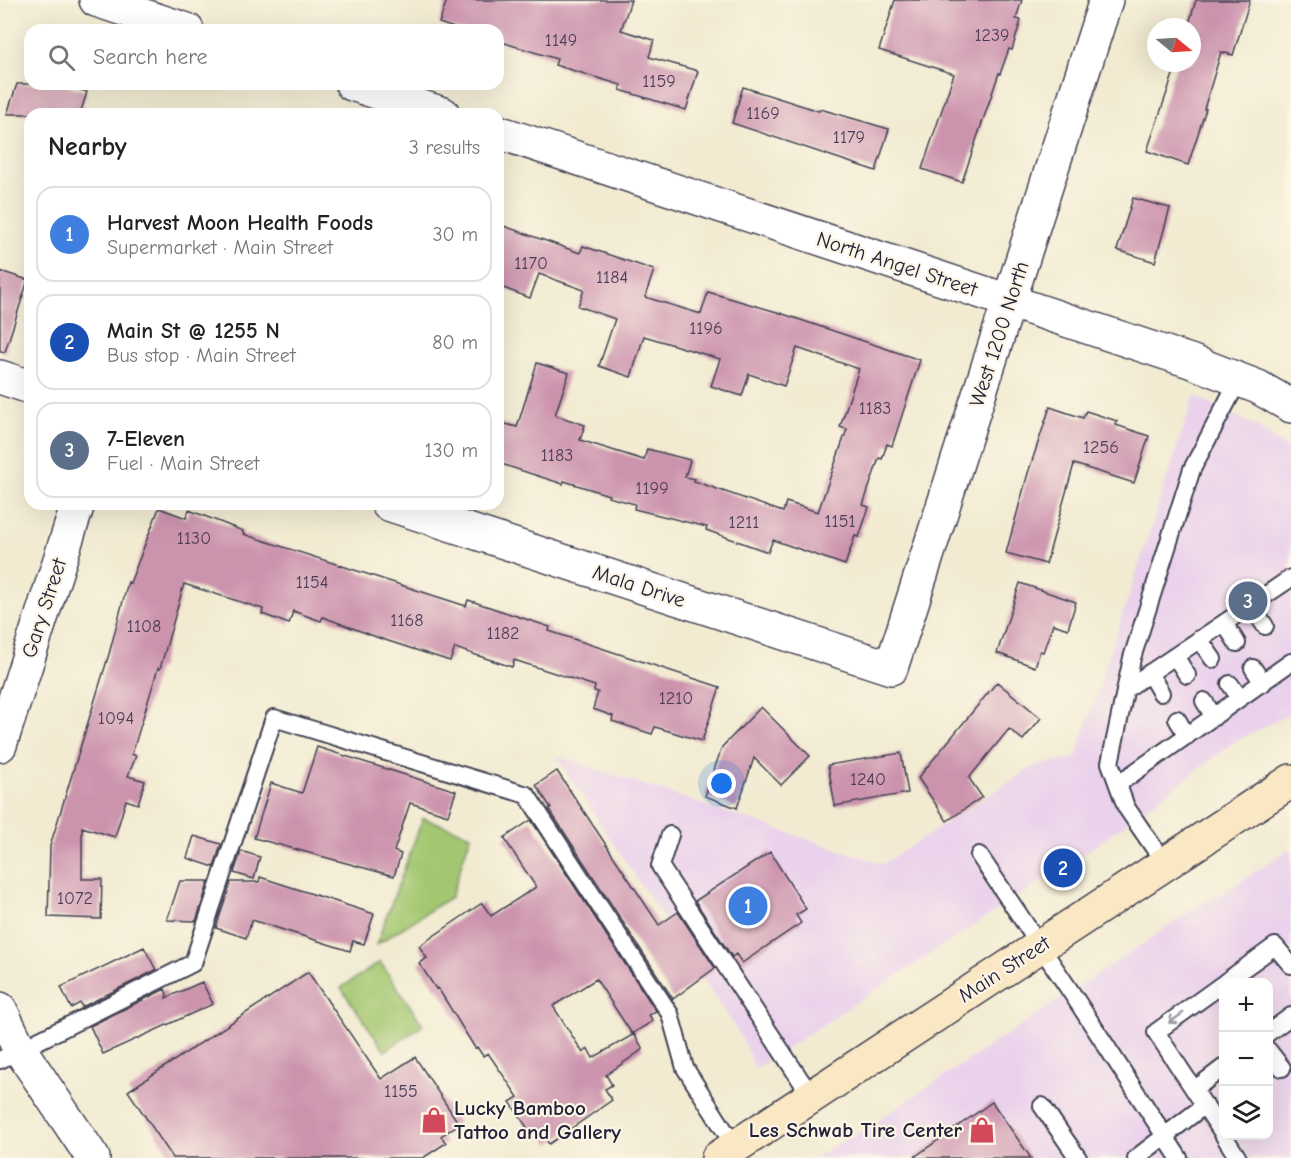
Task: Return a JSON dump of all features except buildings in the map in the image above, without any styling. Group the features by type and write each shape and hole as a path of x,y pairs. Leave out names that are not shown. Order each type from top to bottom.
{"main road":[{"name":"Main Street","path":"726,1152 1291,781"}],"street":[{"path":"96,0 169,24"},
{"name":"West 1200 North","path":"891,668 1106,0"},
{"path":"370,90 425,108"},
{"name":"North Angel Street","path":"504,134 1190,360 1258,387 1291,406"},
{"path":"0,377 24,385"},
{"name":"Gary Street","path":"0,746 76,510"},
{"name":"Mala Drive","path":"406,510 891,668"},
{"path":"0,1009 10,1054 93,1158"}],"lane":[{"path":"1165,864 1126,807 1110,763 1132,658 1192,469 1239,379"},
{"path":"1126,688 1291,578"},
{"path":"1251,605 1265,626"},
{"path":"1224,622 1237,643"},
{"path":"1199,639 1213,659"},
{"path":"1175,656 1187,675"},
{"path":"1118,784 1263,683 1287,659"},
{"path":"1253,668 1263,683"},
{"path":"1149,673 1161,693"},
{"path":"1230,684 1240,699"},
{"path":"1204,701 1214,717"},
{"path":"10,1054 193,963 274,718 527,795 670,1014 685,1068 726,1152"},
{"path":"1177,719 1187,736"},
{"path":"670,835 660,866 811,1096"},
{"path":"979,855 1179,1158"},
{"path":"1231,978 1275,946 1291,965"},
{"path":"1219,987 1156,1032 1219,1127"},
{"path":"1270,1032 1291,1016"},
{"path":"1273,1056 1282,1068"},
{"path":"1195,1089 1219,1071"},
{"path":"1136,1158 1205,1105"},
{"path":"1042,1106 1078,1158"},
{"path":"1227,1140 1238,1158"}],"shaded area":[{"path":"1194,396 1256,426 1291,452 1291,713 1233,743 1098,844 755,1069 742,1038 556,756 883,864 1032,767 1076,757"},
{"path":"1291,848 1291,1158 815,1158 854,1136 1193,909 1226,891"}],"green space":[{"path":"423,818 471,835 451,897 376,945"},
{"path":"380,962 423,1025 385,1051 341,988"}],"place":[{"name":"7-Eleven","path":"1248,601"},
{"name":"Main St @ 1255 N","path":"1063,868"},
{"name":"Harvest Moon Health Foods","path":"748,906"},
{"name":"Lucky Bamboo Tattoo and Gallery","path":"434,1120"},
{"name":"Les Schwab Tire Center","path":"982,1130"}]}
